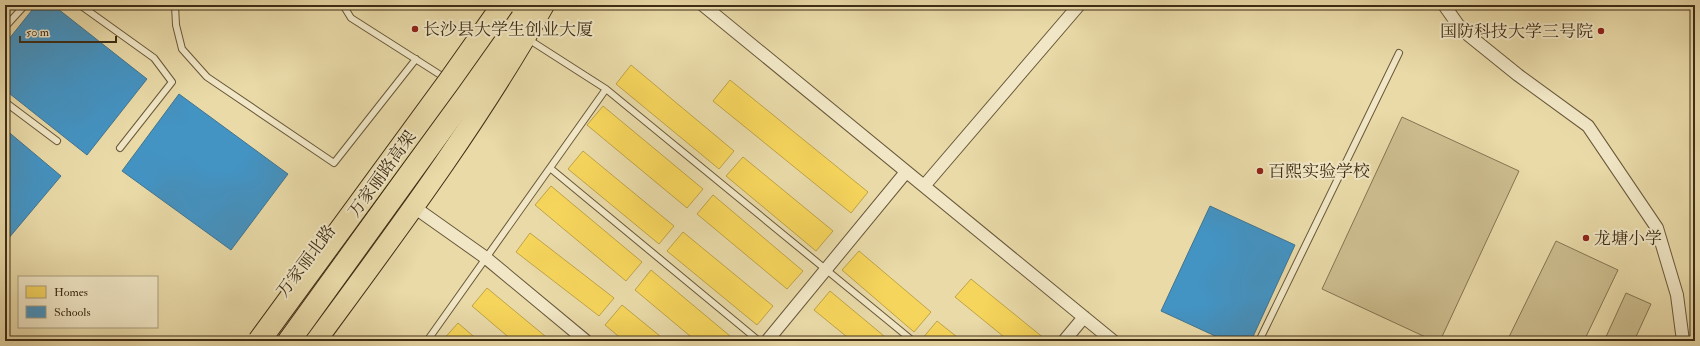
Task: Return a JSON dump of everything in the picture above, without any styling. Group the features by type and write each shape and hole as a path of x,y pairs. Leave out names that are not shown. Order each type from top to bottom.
{"highway":[{"name":"万家丽路高架","path":"259,341 503,5"},
{"name":"万家丽路高架","path":"289,341 468,93 524,5"}],"main road":[{"name":"万家丽北路","path":"247,341 442,76 491,5"},
{"path":"316,341 414,207 475,120 526,38 544,5"}],"street":[{"path":"703,5 1113,341"},
{"path":"924,186 1079,5"},
{"path":"1444,5 1460,29 1518,75 1588,126 1657,228 1677,295 1683,341"},
{"path":"767,341 906,172"},
{"path":"414,207 486,258 586,341"},
{"path":"1064,341 1084,317"}],"lane":[{"path":"5,27 25,5"},
{"path":"80,5 154,58 172,82 120,148"},
{"path":"175,5 176,25 182,49 207,77 334,163 416,59"},
{"path":"343,5 351,18 442,76"},
{"path":"526,38 606,89 913,341"},
{"path":"1259,341 1399,53"},
{"path":"427,341 606,89"},
{"path":"5,102 57,141"},
{"path":"550,168 759,341"}],"shaded area":[{"path":"1402,117 1519,171 1440,341 1434,341 1322,289"},
{"path":"1556,241 1618,270 1584,341 1507,341"},
{"path":"1626,293 1651,304 1634,341 1608,341 1605,339"}],"building: Homes":[{"path":"631,65 734,151 719,169 616,84"},
{"path":"730,80 868,192 851,213 713,101"},
{"path":"603,106 703,189 687,208 587,125"},
{"path":"583,151 674,226 659,244 568,169"},
{"path":"743,157 833,231 816,251 726,176"},
{"path":"551,186 642,262 626,281 535,205"},
{"path":"713,195 803,271 787,289 697,214"},
{"path":"683,232 773,306 757,325 667,251"},
{"path":"530,233 614,298 599,316 516,252"},
{"path":"859,251 931,312 914,332 842,270"},
{"path":"651,270 736,341 696,341 635,290"},
{"path":"971,279 1045,339 1044,341 1009,341 955,297"},
{"path":"487,288 551,341 513,341 472,306"},
{"path":"830,291 890,341 852,341 814,310"},
{"path":"622,305 666,341 624,341 605,325"},
{"path":"937,321 962,341 925,341 922,339"},
{"path":"458,323 479,341 442,341"}],"building: Schools":[{"path":"36,5 53,5 147,79 87,155 5,90 5,44"},
{"path":"179,94 288,174 231,250 122,171"},
{"path":"5,129 61,176 8,239 5,236"},
{"path":"1210,206 1295,245 1251,341 1226,341 1161,311"}],"place":[{"name":"长沙县大学生创业大厦","path":"415,29"},
{"name":"国防科技大学三号院","path":"1601,31"},
{"name":"百熙实验学校","path":"1260,171"},
{"name":"龙塘小学","path":"1586,238"}]}
